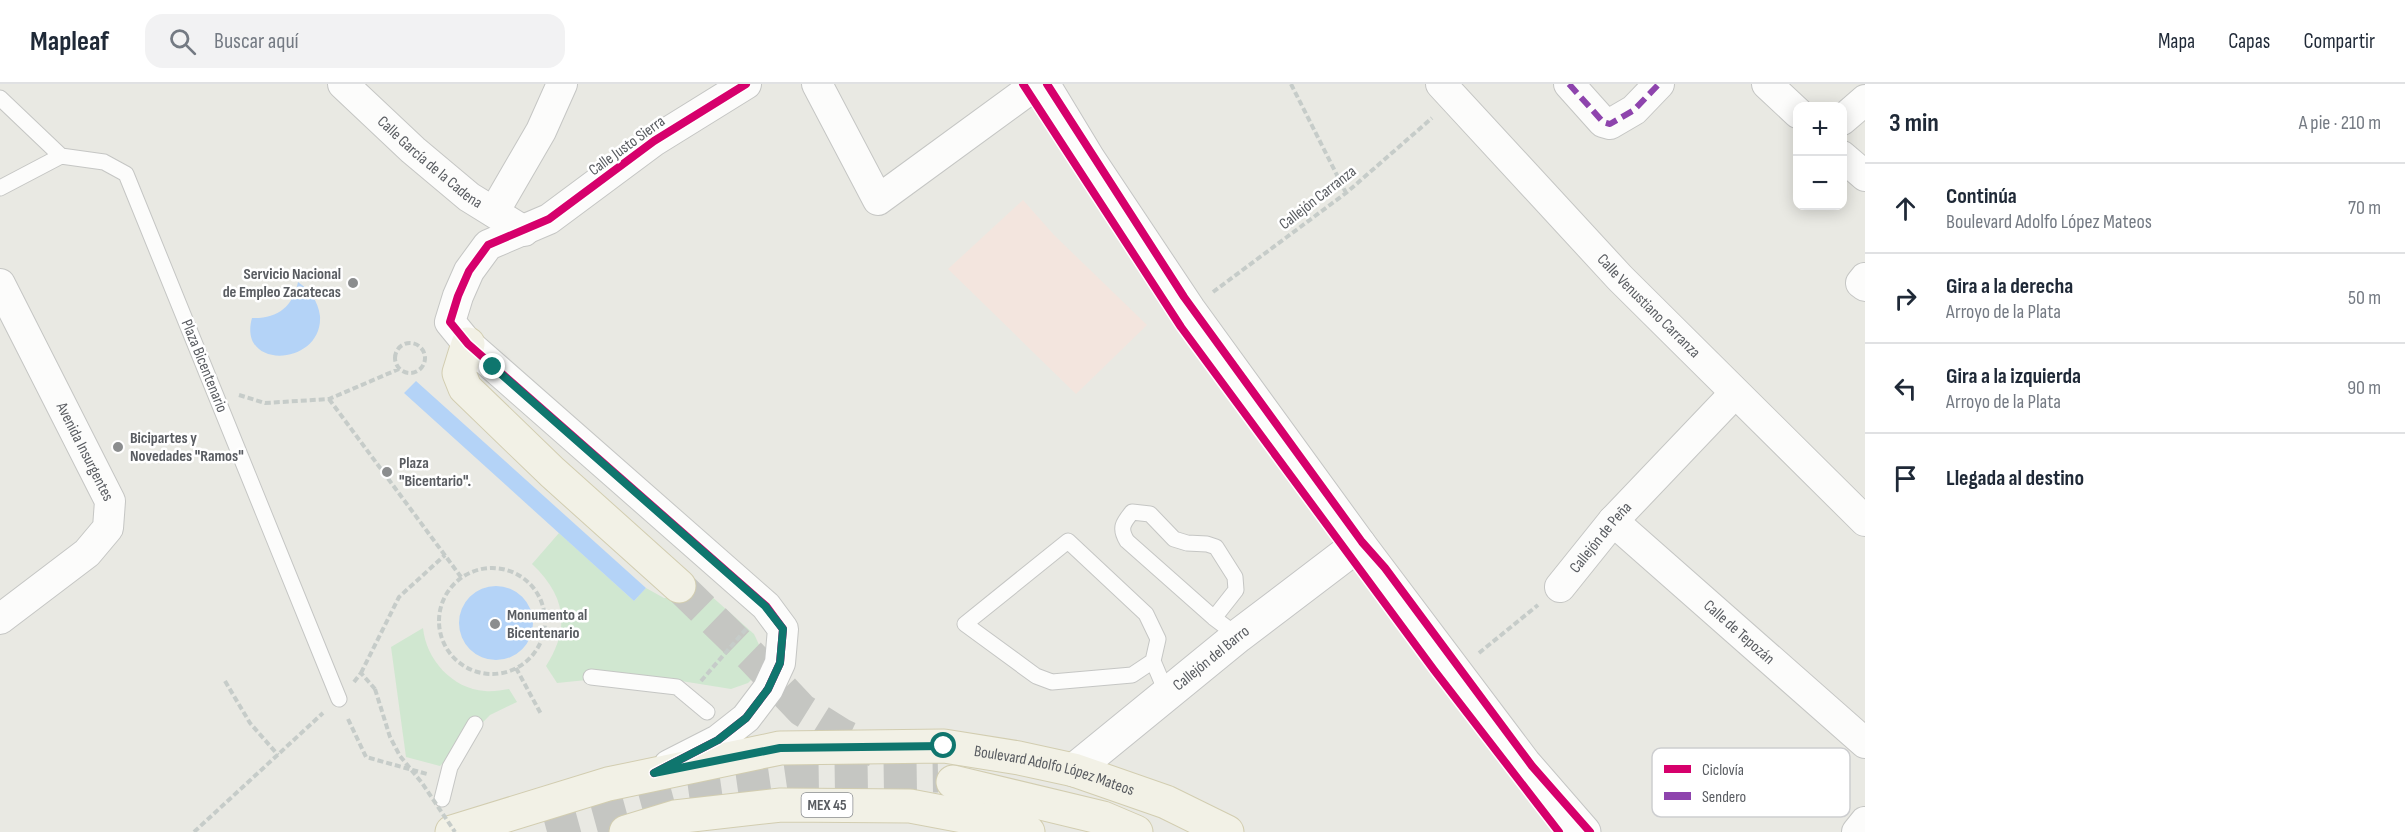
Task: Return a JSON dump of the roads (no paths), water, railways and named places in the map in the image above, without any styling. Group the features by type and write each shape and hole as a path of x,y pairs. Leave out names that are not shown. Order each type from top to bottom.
{"main road":[{"path":"468,344 459,374 465,388 552,472 679,586"},
{"name":"Boulevard Adolfo López Mateos","path":"453,832 608,784 780,748 944,746 1074,770 1166,802 1227,832"},
{"path":"954,782 1103,818 1136,832"},
{"name":"MEX 45","path":"626,832 686,824 781,805 910,806 984,820 1028,832"}],"street":[{"name":"Calle García de la Cadena","path":"343,84 413,150 469,197 524,231"},
{"path":"494,212 542,131 562,84"},
{"name":"Calle Justo Sierra","path":"468,344 450,322 469,271 488,245 549,219 654,141 746,84"},
{"path":"817,84 878,200 1034,86"},
{"path":"1569,84 1603,122 1610,124 1634,110 1659,84"},
{"path":"1767,84 1793,109"},
{"path":"1034,86 1089,160 1189,310 1356,547 1485,727 1567,832"},
{"path":"1034,86 1182,317 1356,547 1456,671 1524,763 1584,832"},
{"name":"Calle Venustiano Carranza","path":"1448,91 1620,278 1865,521"},
{"path":"1847,116 1865,100"},
{"path":"1847,160 1865,176"},
{"path":"1865,278 1862,283 1865,286"},
{"name":"Avenida Insurgentes","path":"0,284 110,501 108,528 87,553 0,619"},
{"path":"468,344 765,606 783,629 780,663 768,689 746,718 718,740 654,773"},
{"name":"Callejón de Peña","path":"1560,587 1613,521 1735,393"},
{"name":"Calle de Tepozán","path":"1613,521 1865,744"},
{"name":"Callejón del Barro","path":"1074,770 1167,694 1226,627 1356,547"},
{"path":"1857,832 1865,822"}],"lane":[{"path":"0,98 61,156 0,188"},
{"name":"Plaza Bicentenario","path":"61,156 104,162 126,174 339,699"},
{"path":"1132,512 1150,514 1174,539 1216,547 1236,577 1236,590 1226,627 1127,541 1122,533 1122,525 1132,512"},
{"path":"1153,661 1132,675 1052,682 1036,676 965,624 1068,541 1146,614 1158,639 1153,661 1167,694"},
{"path":"591,677 677,687 707,712"},
{"path":"442,799 450,767 475,724"}],"water":[{"path":"298,282 310,292 317,305 320,316 317,333 309,345 296,353 282,356 268,354 257,347 251,335 252,318 269,316 282,310 288,305 296,291"},
{"path":"416,381 646,588 634,601 404,393"},
{"path":"489,586 503,586 517,592 527,602 533,616 531,637 517,654 503,660 489,660 475,654 465,644 459,630 459,616 465,602 475,592"}],"tunnel":[{"path":"679,586 750,655 802,710 842,735 876,751"},
{"path":"547,832 686,794 798,778 938,776"}],"place":[{"name":"Servicio Nacional de Empleo Zacatecas","path":"353,283"},
{"name":"Bicipartes y Novedades \"Ramos\"","path":"118,447"},
{"name":"Plaza \"Bicentario\".","path":"387,472"},
{"name":"Monumento al Bicentenario","path":"495,624"}]}
